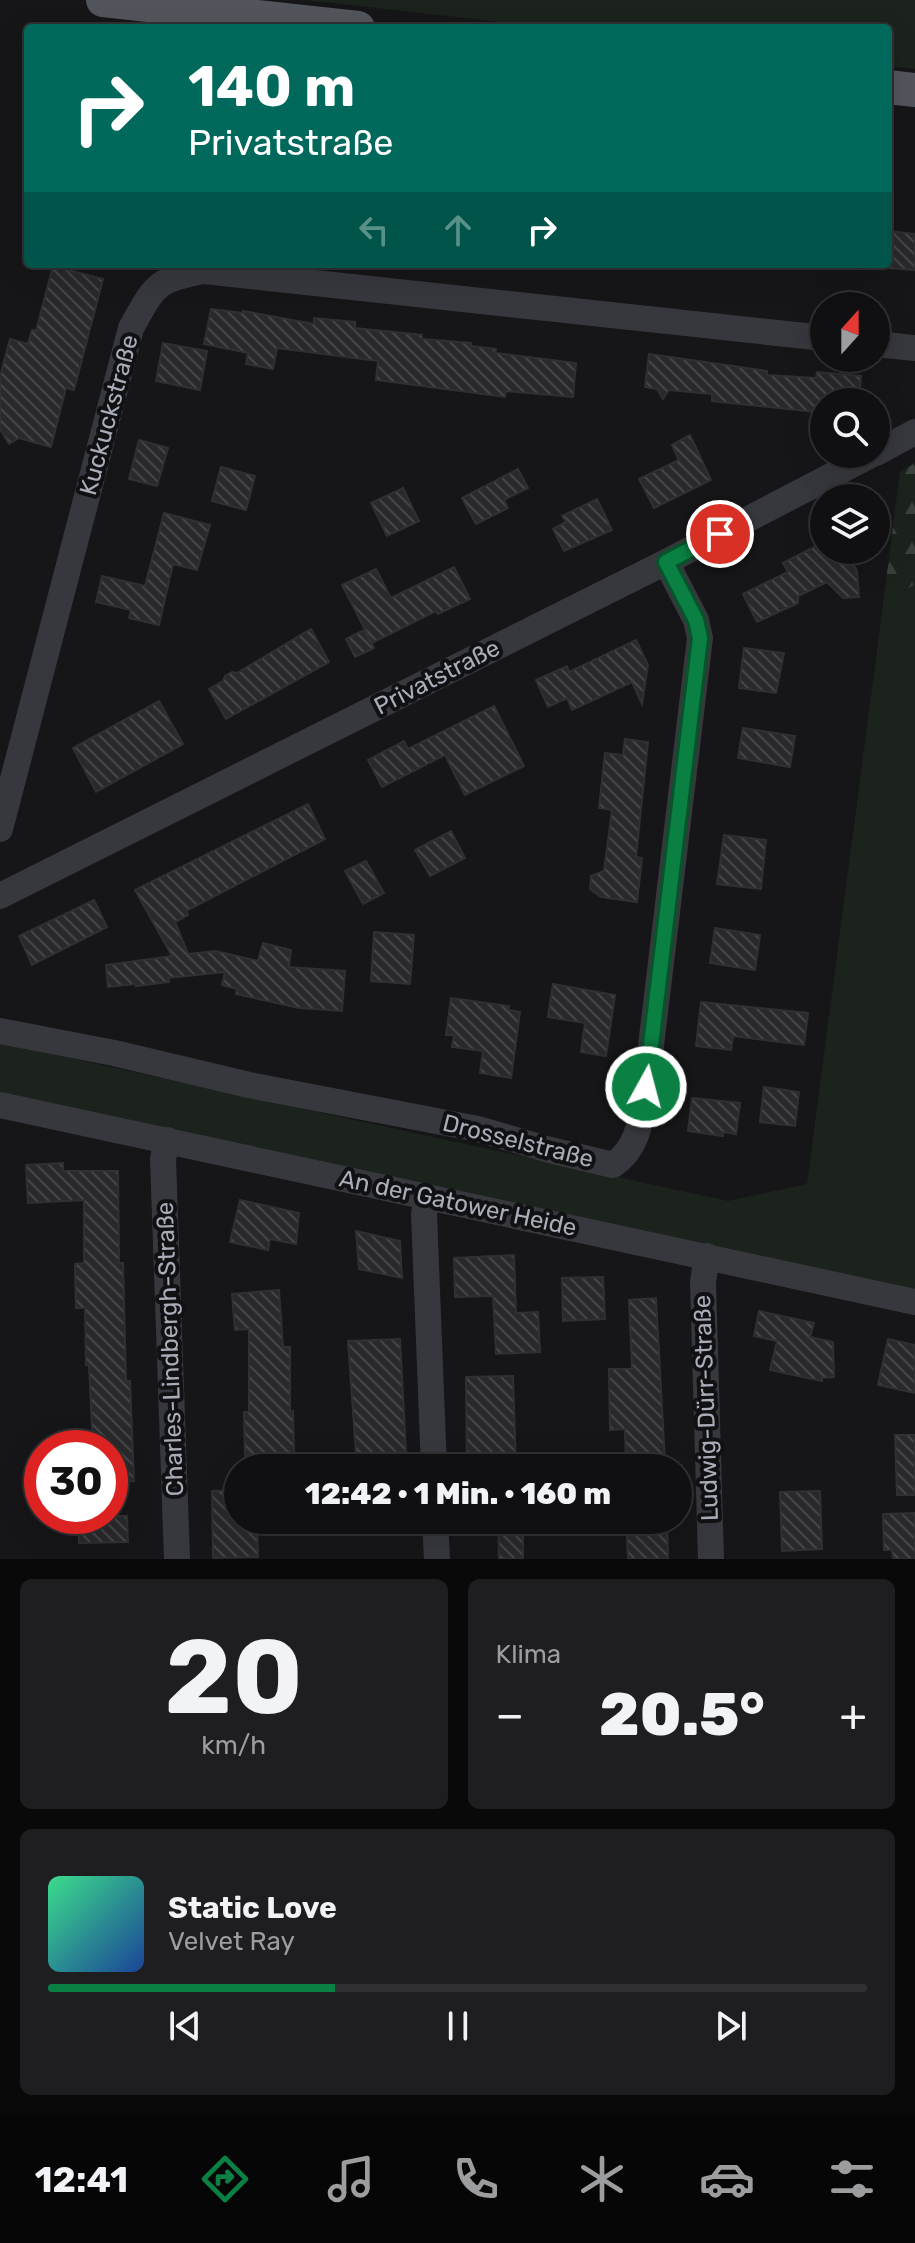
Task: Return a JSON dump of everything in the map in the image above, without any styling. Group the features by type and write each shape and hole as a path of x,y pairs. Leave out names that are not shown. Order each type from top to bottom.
{"main road":[{"path":"103,0 322,24"},
{"path":"892,87 915,90"}],"street":[{"name":"Kuckuckstraße","path":"0,829 131,328 153,289 176,276 204,271 810,336"},
{"path":"890,345 915,348"},
{"name":"Privatstraße","path":"890,445 915,432"},
{"name":"Privatstraße","path":"0,896 666,562 846,468"},
{"name":"Drosselstraße","path":"0,1031 114,1053 249,1085 478,1129 613,1165 623,1158 630,1151 638,1133 646,1087 700,638 696,620 666,562"},
{"name":"An der Gatower Heide","path":"0,1105 915,1302"},
{"name":"Charles-Lindbergh-Straße","path":"167,1140 163,1159 177,1559"},
{"path":"427,1197 424,1214 433,1454"},
{"name":"Ludwig-Dürr-Straße","path":"707,1256 703,1282 711,1559"},
{"path":"436,1534 437,1559"}],"green space":[{"path":"305,0 915,0 915,69 892,66 892,24 518,24"},
{"path":"915,463 915,584 883,605 890,564 900,472"},
{"path":"915,584 915,1289 0,1092 0,1043 728,1201 807,1184 883,605"}],"building":[{"path":"892,231 915,234 915,270 888,268 892,268"},
{"path":"52,268 103,279 74,390 66,388 51,447 19,438 9,444 0,429 0,377 10,339 28,344 32,330 36,331"},
{"path":"211,309 243,311 314,324 314,318 355,322 355,328 422,335 422,339 471,343 471,346 496,349 495,353 576,363 573,397 506,391 505,397 376,380 378,361 277,348 273,369 246,364 248,353 204,344"},
{"path":"163,343 207,351 200,390 156,381"},
{"path":"649,354 767,371 767,375 816,378 817,372 861,376 860,388 810,388 810,412 712,401 712,394 669,390 663,399 657,389 645,387"},
{"path":"690,435 711,480 654,508 639,479 679,460 672,445"},
{"path":"139,440 168,448 157,486 129,479"},
{"path":"221,467 255,476 246,510 212,501"},
{"path":"518,469 528,488 504,500 508,508 476,524 462,498"},
{"path":"403,488 419,521 387,536 371,503"},
{"path":"597,499 612,530 564,551 553,529 566,522 562,516"},
{"path":"164,513 210,525 197,570 173,564 159,625 129,618 131,610 96,602 102,576 145,586"},
{"path":"810,549 810,564 853,564 857,571 859,597 843,598 827,582 798,596 798,603 757,622 743,594 788,572 783,563"},
{"path":"454,567 470,599 438,614 436,611 372,643 342,585 376,569 391,598"},
{"path":"311,629 329,662 226,719 209,689 223,681 225,676 237,673"},
{"path":"364,630 374,648 355,657 346,639"},
{"path":"636,640 648,665 642,704 632,682 572,710 567,698 548,707 536,680 567,666 569,672"},
{"path":"744,648 784,653 776,693 739,688"},
{"path":"159,701 183,744 96,792 73,748"},
{"path":"494,706 524,766 465,795 445,755 382,787 368,760 404,741 408,749"},
{"path":"743,728 795,736 790,767 738,758"},
{"path":"625,739 648,742 636,857 642,858 637,902 601,897 590,889 591,876 604,871 612,810 599,808 605,753 623,755"},
{"path":"308,804 325,839 186,911 188,915 175,922 188,954 216,951 258,961 263,943 291,950 289,967 345,971 342,1011 299,1008 236,994 237,989 222,985 225,972 168,978 169,982 108,987 106,965 172,956 135,890"},
{"path":"451,831 465,858 430,876 415,850"},
{"path":"724,835 766,840 761,889 717,884"},
{"path":"366,861 384,893 363,904 345,871"},
{"path":"94,900 107,927 32,965 19,936"},
{"path":"715,928 760,935 755,970 710,963"},
{"path":"374,932 414,935 410,984 371,981"},
{"path":"553,984 615,995 606,1056 581,1052 585,1023 548,1017"},
{"path":"451,998 509,1006 508,1010 520,1012 511,1078 480,1073 483,1051 452,1047 454,1035 446,1035"},
{"path":"701,1002 808,1013 804,1045 733,1036 731,1050 696,1046"},
{"path":"764,1087 799,1092 795,1126 760,1122"},
{"path":"692,1098 740,1103 736,1134 723,1132 723,1136 688,1131"},
{"path":"63,1163 63,1171 118,1171 119,1263 123,1263 126,1381 130,1381 134,1481 128,1481 128,1430 92,1430 85,1308 76,1308 75,1264 84,1263 84,1200 28,1203 26,1165"},
{"path":"240,1200 299,1213 296,1244 270,1239 268,1250 230,1242"},
{"path":"356,1231 400,1241 402,1278 359,1269"},
{"path":"514,1255 516,1313 538,1312 540,1352 496,1354 493,1296 455,1297 454,1258"},
{"path":"603,1277 605,1319 563,1321 562,1278"},
{"path":"279,1290 283,1347 290,1347 294,1454 245,1454 244,1412 249,1412 249,1329 235,1330 232,1294"},
{"path":"656,1298 665,1454 626,1454 625,1429 610,1430 609,1369 632,1369 629,1300"},
{"path":"759,1311 814,1323 810,1337 833,1342 834,1377 822,1378 822,1381 770,1370 777,1341 754,1336"},
{"path":"400,1339 406,1452 356,1454 348,1341"},
{"path":"888,1339 915,1345 915,1393 878,1385"},
{"path":"513,1376 516,1454 467,1454 466,1377"},
{"path":"895,1435 915,1435 915,1495 897,1495"},
{"path":"212,1491 224,1491 224,1534 257,1534 258,1557 213,1558"},
{"path":"820,1491 822,1549 782,1551 780,1492"},
{"path":"915,1513 915,1559 893,1559 892,1550 884,1550 883,1514"},
{"path":"79,1534 128,1534 128,1542 79,1543"},
{"path":"498,1534 523,1534 523,1559 499,1559"},
{"path":"627,1534 667,1534 668,1559 628,1559"}],"route":[{"path":"646,1087 700,638 696,620 666,562 720,534"}]}
